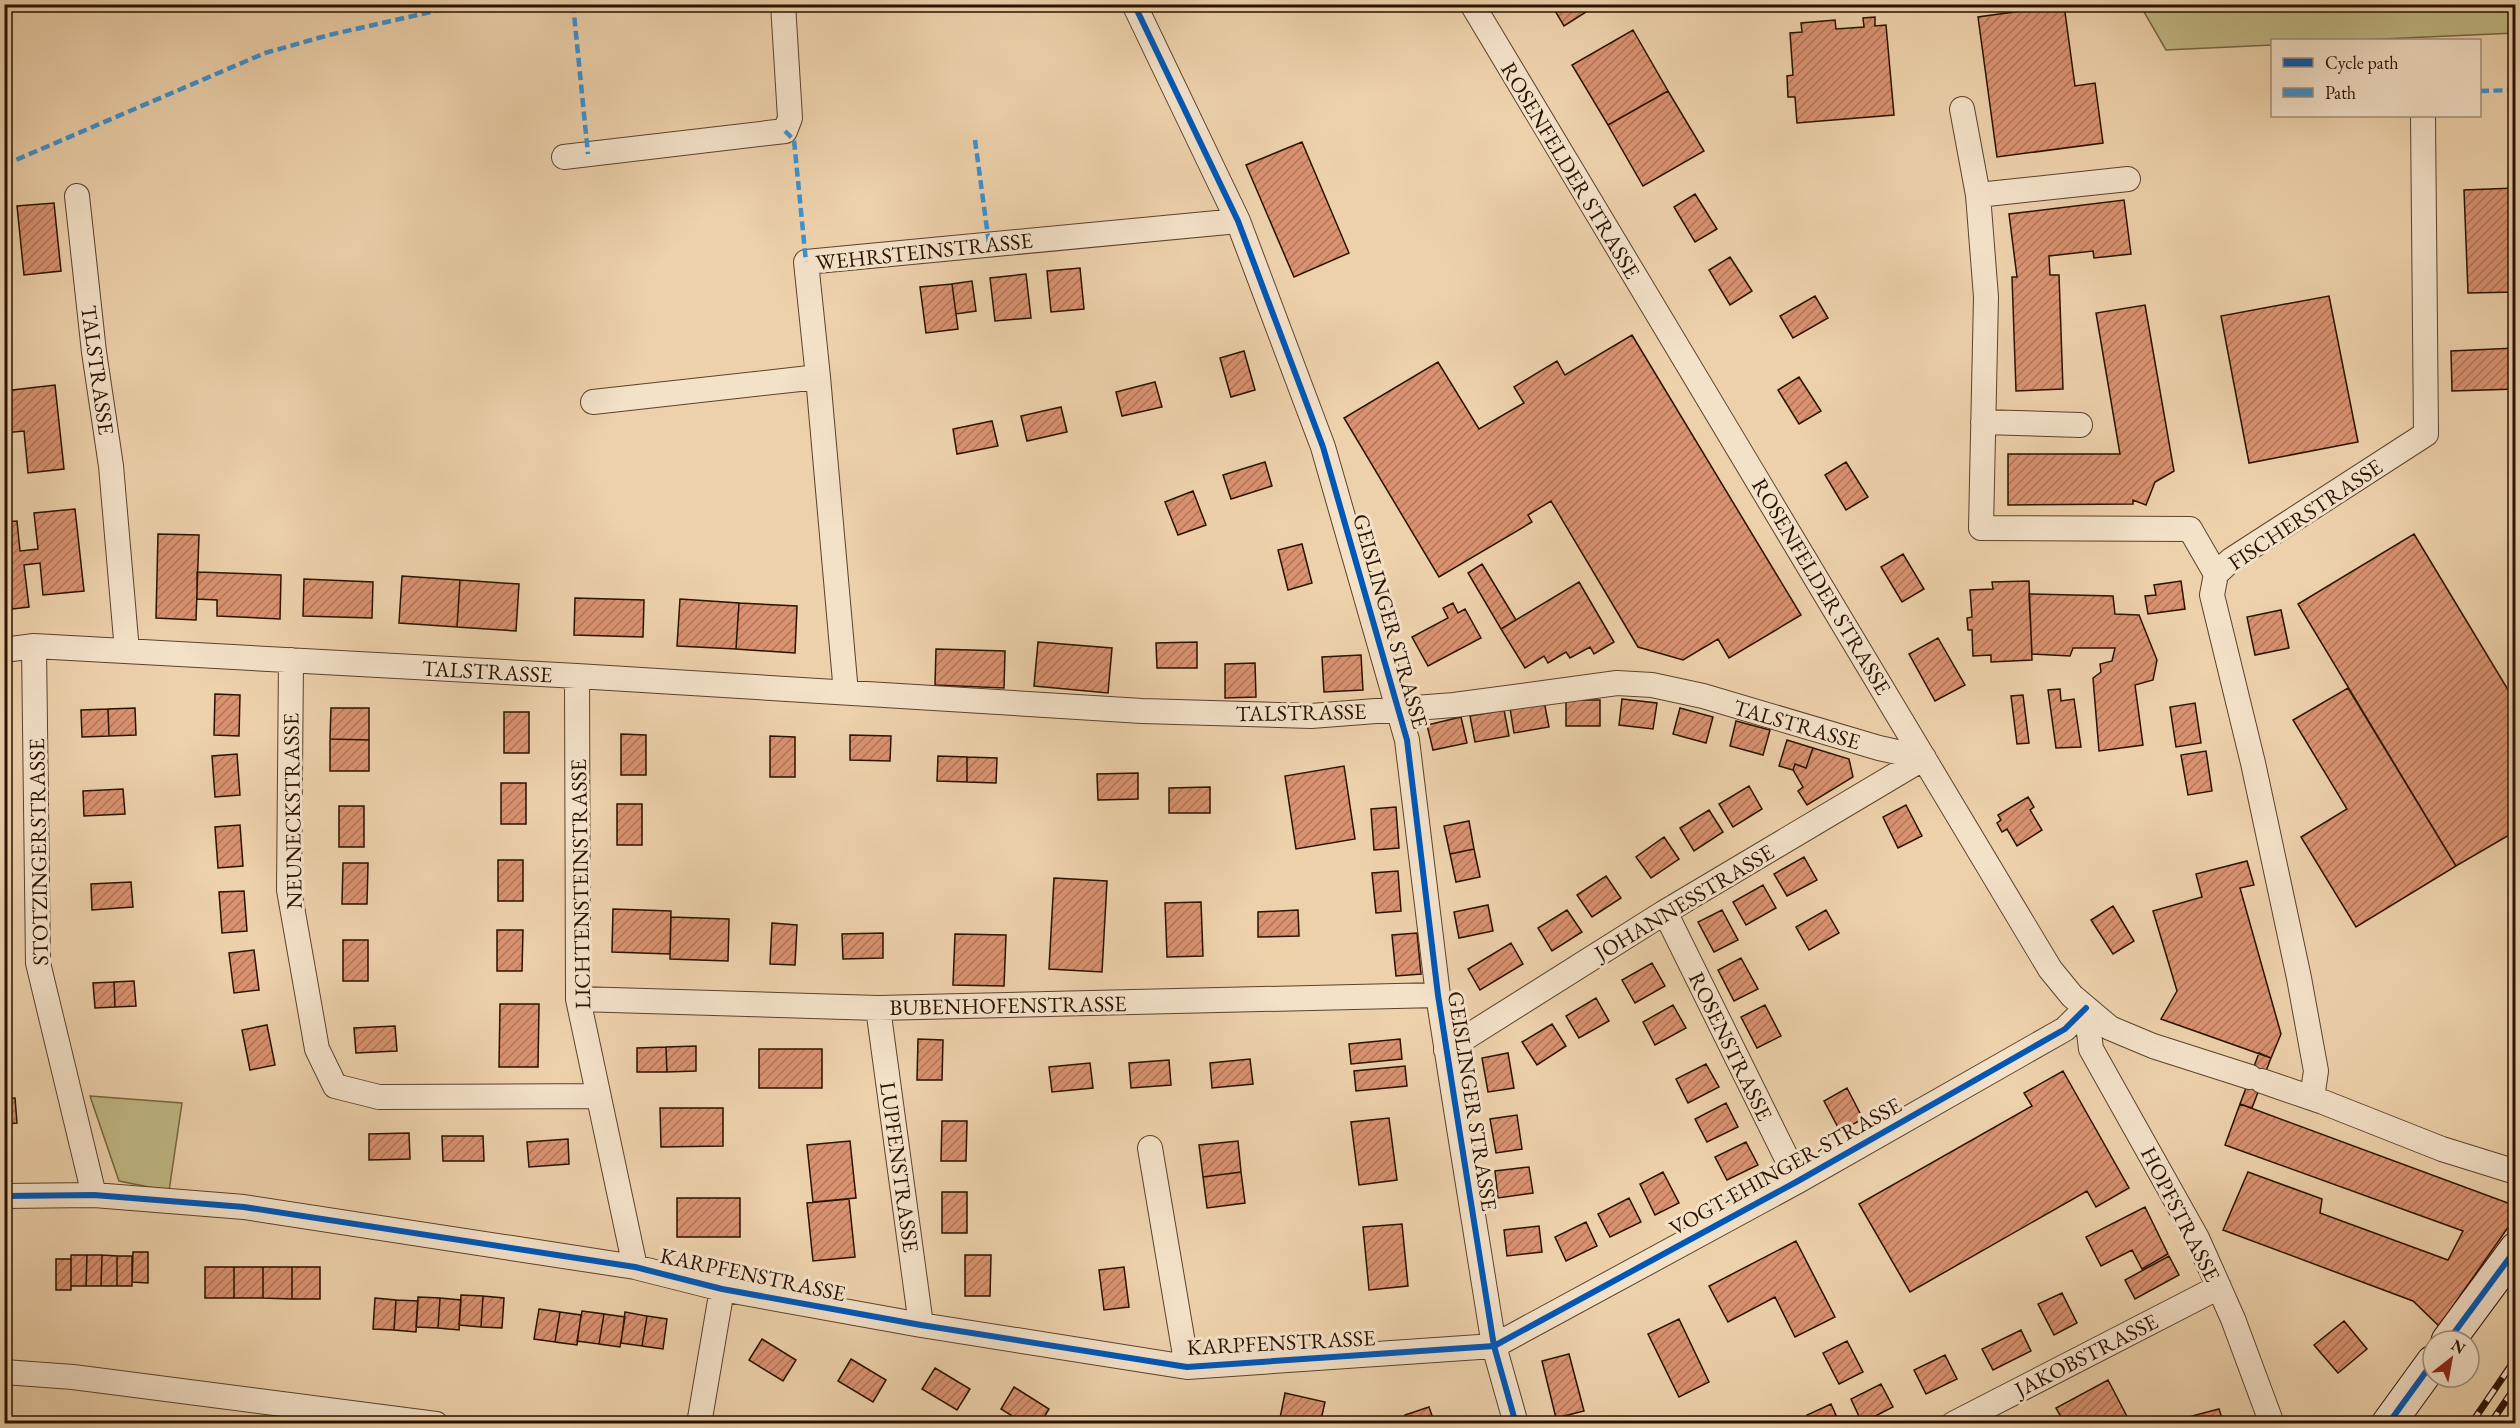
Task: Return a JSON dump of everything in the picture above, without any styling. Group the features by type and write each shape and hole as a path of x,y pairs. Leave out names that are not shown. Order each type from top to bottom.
{"street":[{"path":"564,157 785,132 790,118 783,4"},
{"name":"GEISLINGER STRASSE","path":"1134,4 1238,221 1323,447 1407,740 1446,1050 1494,1346 1516,1424"},
{"name":"ROSENFELDER STRASSE","path":"1472,4 2050,969 2072,996 2110,1028 2153,1047 2312,1098 2442,1149 2516,1172"},
{"path":"1962,110 1978,195 1986,297 1981,528 2190,529 2216,574"},
{"name":"FISCHERSTRASSE","path":"2312,1098 2316,1071 2311,1040 2253,763 2212,595 2216,574 2231,560 2426,434 2423,117"},
{"path":"1978,195 2128,179"},
{"name":"TALSTRASSE","path":"76,196 94,352 111,466 127,651"},
{"name":"WEHRSTEINSTRASSE","path":"818,377 806,262 1238,221"},
{"path":"593,402 818,377 846,693"},
{"path":"1983,422 2080,425"},
{"name":"TALSTRASSE","path":"4,650 34,646 1164,712 1311,716 1454,705 1617,683 1652,685 1702,696 1879,748 1924,758"},
{"name":"STOTZINGERSTRASSE","path":"34,646 38,963 94,1195"},
{"name":"NEUNECKSTRASSE","path":"291,660 289,890 317,1049 335,1086 379,1097 598,1096"},
{"name":"LICHTENSTEINSTRASSE","path":"576,676 578,999 635,1267"},
{"name":"JOHANNESSTRASSE","path":"1446,1050 1665,912 1924,758"},
{"name":"ROSENSTRASSE","path":"1665,912 1798,1181"},
{"name":"BUBENHOFENSTRASSE","path":"578,999 878,1008 1438,995"},
{"name":"LUPFENSTRASSE","path":"878,1008 921,1325"},
{"name":"VOGT-EHINGER-STRASSE","path":"1494,1346 1798,1181 2065,1029 2086,1008"},
{"name":"HOPFSTRASSE","path":"2086,1008 2091,1049 2197,1238 2219,1287 2271,1424"},
{"path":"1150,1148 1186,1367"},
{"name":"KARPFENSTRASSE","path":"4,1196 94,1195 243,1207 635,1267 722,1289 921,1325 1186,1367 1494,1346"},
{"path":"2457,1329 2516,1249"},
{"name":"JAKOBSTRASSE","path":"1953,1424 2219,1287"},
{"path":"699,1424 722,1289"},
{"path":"4,1372 73,1377 436,1424"},
{"path":"2388,1424 2421,1379"}],"shaded area":[{"path":"2140,5 2515,5 2515,33 2382,39 2271,39 2271,45 2166,50"},
{"path":"90,1096 182,1103 169,1191 119,1181"}],"building":[{"path":"1551,4 1581,4 1586,12 1564,26"},
{"path":"2064,5 2075,86 2095,83 2103,143 1997,157 1978,17"},
{"path":"1875,17 1875,26 1886,25 1894,115 1797,123 1795,97 1788,97 1787,76 1793,75 1790,33 1802,32 1801,23 1835,20 1836,29 1864,27 1863,18"},
{"path":"1633,30 1668,91 1608,125 1572,65"},
{"path":"1668,91 1704,151 1643,186 1608,125"},
{"path":"1302,142 1349,253 1294,277 1246,165"},
{"path":"2516,188 2516,292 2468,293 2464,190"},
{"path":"1695,194 1717,229 1695,242 1674,207"},
{"path":"2124,200 2131,254 2094,258 2093,251 2049,256 2050,275 2059,275 2063,389 2016,391 2012,277 2017,277 2009,214"},
{"path":"54,203 61,271 24,275 17,206"},
{"path":"1730,257 1752,291 1730,305 1709,270"},
{"path":"1080,268 1084,309 1051,312 1047,271"},
{"path":"1026,274 1031,318 995,321 990,278"},
{"path":"972,281 976,311 956,314 952,284"},
{"path":"952,284 958,329 926,333 920,287"},
{"path":"1815,296 1828,318 1793,338 1780,316"},
{"path":"2329,296 2358,442 2249,463 2221,316"},
{"path":"2145,305 2174,471 2155,482 2146,505 2133,500 2133,504 2008,505 2008,454 2120,454 2096,313"},
{"path":"1632,335 1801,615 1729,658 1718,639 1683,660 1638,647 1551,501 1528,515 1532,522 1439,577 1344,418 1438,362 1479,429 1524,403 1514,387 1557,361 1565,375"},
{"path":"2516,348 2516,389 2452,391 2451,351"},
{"path":"1244,351 1255,390 1231,397 1220,358"},
{"path":"1799,377 1821,411 1799,424 1778,390"},
{"path":"1155,382 1162,407 1122,416 1116,392"},
{"path":"55,385 64,469 28,473 24,431 4,433 4,391"},
{"path":"1061,407 1067,432 1027,441 1021,416"},
{"path":"992,421 998,446 957,454 953,429"},
{"path":"1265,462 1272,486 1231,499 1223,475"},
{"path":"1846,462 1868,497 1846,510 1825,475"},
{"path":"1193,491 1206,525 1178,535 1165,502"},
{"path":"75,509 84,591 43,595 40,563 24,565 29,607 4,610 4,522 17,521 20,551 38,549 34,513"},
{"path":"158,534 199,535 196,620 156,618"},
{"path":"2414,534 2516,703 2516,831 2456,866 2298,604"},
{"path":"1302,544 1312,583 1288,590 1278,550"},
{"path":"1903,554 1924,589 1902,602 1881,567"},
{"path":"1482,564 1516,620 1501,629 1468,573"},
{"path":"197,572 281,575 280,619 217,616 217,600 197,599"},
{"path":"402,576 460,580 457,627 399,623"},
{"path":"304,579 373,582 372,618 303,616"},
{"path":"460,580 519,584 516,631 457,627"},
{"path":"2029,581 2032,660 1991,662 1991,655 1973,656 1972,630 1968,630 1967,618 1972,617 1970,590 1993,589 1992,582"},
{"path":"2181,581 2185,609 2148,614 2145,596 2156,595 2154,585"},
{"path":"1579,582 1614,642 1594,654 1590,647 1570,658 1566,652 1548,663 1544,656 1525,668 1501,629"},
{"path":"2029,594 2113,596 2115,614 2139,615 2157,660 2153,680 2135,685 2143,745 2099,751 2093,678 2101,672 2100,664 2112,661 2115,648 2073,648 2070,656 2032,654"},
{"path":"575,598 644,600 643,637 574,635"},
{"path":"680,599 739,603 736,649 677,646"},
{"path":"739,603 797,606 795,653 736,649"},
{"path":"1453,603 1458,613 1465,609 1481,638 1428,666 1412,637 1448,618 1443,608"},
{"path":"2281,610 2289,648 2255,655 2247,617"},
{"path":"1938,638 1965,685 1935,701 1909,654"},
{"path":"1038,642 1112,648 1108,693 1034,686"},
{"path":"1197,642 1197,668 1157,668 1156,643"},
{"path":"936,649 1005,651 1004,688 935,685"},
{"path":"1361,655 1363,690 1324,692 1322,657"},
{"path":"1255,663 1256,697 1225,698 1225,664"},
{"path":"2348,688 2456,866 2356,927 2301,837 2347,809 2293,720"},
{"path":"2060,689 2061,701 2074,699 2081,747 2056,748 2048,690"},
{"path":"215,694 240,695 239,736 214,735"},
{"path":"2023,695 2029,743 2017,744 2011,696"},
{"path":"1622,699 1657,703 1653,729 1619,725"},
{"path":"1566,700 1600,700 1600,726 1566,726"},
{"path":"1544,701 1549,727 1514,733 1510,708"},
{"path":"2195,703 2201,743 2176,747 2170,707"},
{"path":"135,708 136,735 109,736 108,709"},
{"path":"331,708 369,708 369,740 330,739"},
{"path":"1680,708 1713,717 1706,743 1673,734"},
{"path":"108,709 109,736 82,737 81,710"},
{"path":"1504,710 1509,736 1475,742 1470,716"},
{"path":"504,712 529,712 529,753 504,753"},
{"path":"1461,717 1467,743 1433,750 1427,725"},
{"path":"1736,721 1770,730 1763,755 1730,746"},
{"path":"621,734 646,735 646,775 621,775"},
{"path":"850,735 891,736 890,761 850,760"},
{"path":"770,736 795,737 795,777 770,777"},
{"path":"330,739 369,740 369,771 330,771"},
{"path":"1787,740 1813,748 1806,768 1795,764 1793,770 1779,766"},
{"path":"1813,748 1849,759 1853,777 1807,805 1798,791 1803,787 1793,770 1795,764 1806,768"},
{"path":"2206,751 2212,791 2188,795 2181,755"},
{"path":"237,754 240,795 215,797 212,756"},
{"path":"938,756 967,757 967,782 937,781"},
{"path":"967,757 997,758 996,783 967,782"},
{"path":"1344,766 1355,839 1296,849 1285,776"},
{"path":"1138,773 1138,799 1098,800 1097,774"},
{"path":"501,783 526,783 526,824 501,824"},
{"path":"1749,786 1762,809 1733,827 1719,804"},
{"path":"1210,787 1210,813 1169,813 1169,788"},
{"path":"123,789 125,814 84,816 83,791"},
{"path":"2028,797 2034,807 2030,810 2042,830 2017,846 2007,829 2002,832 1997,823 2001,820 1998,815"},
{"path":"617,804 642,804 642,845 617,845"},
{"path":"1906,805 1922,836 1898,848 1883,817"},
{"path":"339,806 364,806 364,847 339,847"},
{"path":"1396,807 1399,848 1374,850 1371,809"},
{"path":"1709,810 1723,832 1694,851 1680,828"},
{"path":"1469,821 1474,849 1450,854 1444,826"},
{"path":"240,825 243,866 218,868 215,827"},
{"path":"1664,837 1679,859 1651,878 1636,857"},
{"path":"1474,849 1480,877 1456,882 1450,854"},
{"path":"1804,857 1817,880 1787,896 1774,874"},
{"path":"498,860 523,860 523,901 498,901"},
{"path":"2247,861 2254,885 2240,888 2281,1034 2271,1058 2161,1019 2177,991 2153,911 2202,897 2196,874"},
{"path":"343,863 368,863 367,904 342,904"},
{"path":"1398,871 1401,911 1376,913 1372,873"},
{"path":"1606,876 1621,898 1592,917 1577,895"},
{"path":"1054,878 1107,881 1102,972 1049,969"},
{"path":"131,882 133,907 92,910 91,884"},
{"path":"1763,885 1776,908 1746,925 1733,902"},
{"path":"244,891 247,931 222,933 219,892"},
{"path":"1201,902 1203,956 1167,957 1165,903"},
{"path":"1488,905 1493,931 1459,938 1454,912"},
{"path":"2113,906 2134,941 2113,954 2091,920"},
{"path":"613,909 671,911 670,954 612,952"},
{"path":"1298,910 1299,936 1258,937 1258,912"},
{"path":"1567,910 1582,932 1552,951 1538,928"},
{"path":"1722,910 1738,940 1714,952 1698,922"},
{"path":"1826,910 1839,933 1809,950 1796,927"},
{"path":"671,917 729,919 728,961 670,959"},
{"path":"772,923 797,925 795,965 770,964"},
{"path":"497,930 523,930 522,971 497,971"},
{"path":"883,933 883,958 843,959 842,934"},
{"path":"1417,933 1421,974 1396,976 1392,935"},
{"path":"955,934 1006,935 1004,986 953,985"},
{"path":"343,940 368,940 368,981 343,981"},
{"path":"1511,943 1523,964 1480,990 1468,969"},
{"path":"254,950 259,990 234,993 229,953"},
{"path":"1741,958 1758,989 1734,1001 1718,970"},
{"path":"1652,963 1665,986 1635,1003 1622,980"},
{"path":"134,981 136,1006 115,1007 114,982"},
{"path":"114,982 115,1007 95,1008 93,983"},
{"path":"1596,998 1609,1021 1579,1038 1566,1016"},
{"path":"500,1004 539,1004 538,1067 499,1067"},
{"path":"1673,1005 1686,1028 1655,1045 1643,1022"},
{"path":"1765,1005 1781,1036 1757,1048 1741,1017"},
{"path":"1552,1024 1566,1046 1537,1065 1522,1042"},
{"path":"267,1025 275,1065 250,1070 242,1030"},
{"path":"395,1026 397,1051 356,1053 354,1028"},
{"path":"918,1039 943,1040 942,1080 917,1080"},
{"path":"1400,1039 1402,1059 1351,1064 1349,1044"},
{"path":"696,1046 696,1071 667,1072 666,1047"},
{"path":"666,1047 667,1072 637,1072 637,1048"},
{"path":"759,1049 822,1049 822,1088 759,1088"},
{"path":"1508,1053 1514,1088 1488,1092 1482,1058"},
{"path":"2259,1053 2271,1058 2252,1108 2240,1104"},
{"path":"1250,1059 1253,1084 1212,1088 1210,1063"},
{"path":"1169,1060 1171,1085 1131,1088 1129,1063"},
{"path":"1090,1063 1093,1088 1052,1092 1049,1067"},
{"path":"1706,1064 1719,1087 1688,1103 1676,1079"},
{"path":"1405,1066 1407,1086 1356,1091 1354,1071"},
{"path":"2063,1071 2129,1188 2096,1207 2087,1191 1910,1292 1859,1204 2032,1106 2024,1093"},
{"path":"1847,1088 1863,1119 1840,1131 1824,1101"},
{"path":"15,1098 17,1123 4,1124 4,1099"},
{"path":"1726,1103 1738,1127 1707,1142 1695,1119"},
{"path":"2240,1104 2516,1206 2516,1216 2439,1326 2413,1301 2223,1230 2248,1172 2322,1199 2320,1213 2448,1260 2463,1231 2225,1145"},
{"path":"660,1108 723,1108 723,1146 661,1147"},
{"path":"1517,1115 1522,1149 1496,1153 1490,1119"},
{"path":"1389,1118 1397,1180 1359,1185 1351,1122"},
{"path":"942,1121 967,1121 966,1161 941,1161"},
{"path":"409,1133 410,1159 369,1160 369,1134"},
{"path":"442,1136 483,1136 484,1161 443,1161"},
{"path":"568,1139 569,1164 529,1167 527,1142"},
{"path":"850,1141 856,1198 813,1202 807,1145"},
{"path":"1238,1141 1241,1172 1203,1177 1199,1145"},
{"path":"1746,1142 1758,1165 1727,1180 1715,1157"},
{"path":"1529,1167 1533,1193 1498,1198 1495,1171"},
{"path":"1241,1172 1245,1203 1207,1208 1203,1177"},
{"path":"1663,1172 1679,1203 1655,1215 1640,1184"},
{"path":"942,1192 967,1192 967,1233 942,1233"},
{"path":"677,1198 740,1198 740,1237 677,1237"},
{"path":"1629,1198 1641,1222 1610,1237 1598,1214"},
{"path":"849,1199 855,1257 813,1261 807,1203"},
{"path":"2145,1207 2168,1254 2142,1269 2132,1250 2101,1266 2086,1237"},
{"path":"1586,1222 1597,1246 1566,1261 1555,1237"},
{"path":"1402,1224 1408,1286 1369,1290 1363,1227"},
{"path":"1539,1226 1542,1252 1507,1256 1504,1230"},
{"path":"1796,1241 1835,1317 1795,1337 1775,1297 1728,1322 1709,1286"},
{"path":"133,1252 148,1252 148,1283 132,1282"},
{"path":"71,1255 87,1255 86,1286 71,1286"},
{"path":"87,1255 102,1255 101,1286 86,1286"},
{"path":"102,1255 117,1256 117,1286 101,1286"},
{"path":"965,1255 991,1255 990,1296 965,1296"},
{"path":"117,1256 132,1256 132,1286 117,1286"},
{"path":"2169,1256 2179,1275 2135,1299 2125,1280"},
{"path":"56,1259 71,1259 71,1290 56,1290"},
{"path":"205,1267 234,1267 234,1298 205,1298"},
{"path":"234,1267 263,1267 263,1298 234,1298"},
{"path":"263,1267 292,1267 292,1299 263,1298"},
{"path":"292,1267 320,1267 320,1299 292,1299"},
{"path":"1124,1267 1129,1307 1104,1310 1099,1270"},
{"path":"2062,1293 2077,1323 2054,1335 2038,1304"},
{"path":"461,1295 483,1296 481,1327 459,1325"},
{"path":"483,1296 504,1298 502,1328 481,1327"},
{"path":"418,1297 440,1298 438,1328 416,1327"},
{"path":"375,1298 396,1300 394,1330 373,1329"},
{"path":"440,1298 461,1300 459,1330 438,1328"},
{"path":"396,1300 418,1301 416,1332 394,1330"},
{"path":"539,1309 560,1312 555,1342 534,1339"},
{"path":"582,1311 604,1314 599,1344 577,1341"},
{"path":"560,1312 581,1315 577,1345 555,1342"},
{"path":"625,1312 647,1316 642,1346 621,1343"},
{"path":"604,1314 625,1317 620,1347 599,1344"},
{"path":"647,1316 667,1319 663,1349 642,1346"},
{"path":"1679,1319 1709,1382 1679,1397 1648,1334"},
{"path":"2344,1321 2367,1349 2338,1373 2314,1345"},
{"path":"2021,1330 2031,1351 1993,1370 1982,1349"},
{"path":"762,1339 796,1360 783,1381 749,1360"},
{"path":"1847,1341 1863,1372 1839,1384 1823,1353"},
{"path":"1569,1354 1584,1411 1556,1418 1542,1361"},
{"path":"1945,1355 1957,1379 1926,1394 1914,1370"},
{"path":"851,1359 886,1380 873,1402 838,1381"},
{"path":"935,1368 970,1389 957,1410 922,1389"},
{"path":"2108,1380 2131,1424 2065,1424 2056,1408"},
{"path":"1881,1384 1893,1407 1862,1423 1851,1399"},
{"path":"1014,1387 1049,1409 1040,1424 1025,1424 1001,1409"},
{"path":"1285,1393 1325,1402 1320,1424 1306,1424 1280,1418"},
{"path":"1831,1404 1840,1424 1811,1424 1807,1415"},
{"path":"1429,1407 1435,1424 1408,1424 1405,1415"},
{"path":"2219,1409 2224,1424 2195,1424 2192,1416"},
{"path":"2434,1417 2444,1424 2430,1424"}],"railway":[{"path":"2471,1424 2516,1358"},
{"path":"2490,1424 2516,1386"},
{"path":"2511,1424 2516,1417"}],"marked path":[{"path":"4,165 265,53 329,35 466,4"},
{"path":"573,4 588,154"},
{"path":"2481,91 2516,90"},
{"path":"785,131 794,140 806,262"},
{"path":"975,140 989,244"}],"cycle path":[{"path":"1134,4 1238,221 1323,447 1407,740 1438,995 1455,1103 1494,1346 1516,1424"},
{"path":"4,1196 94,1195 244,1207 635,1267 722,1289 921,1325 1187,1367 1494,1346 1798,1181 2065,1029 2086,1008"},
{"path":"2457,1329 2516,1249"},
{"path":"2388,1424 2421,1379"}]}
